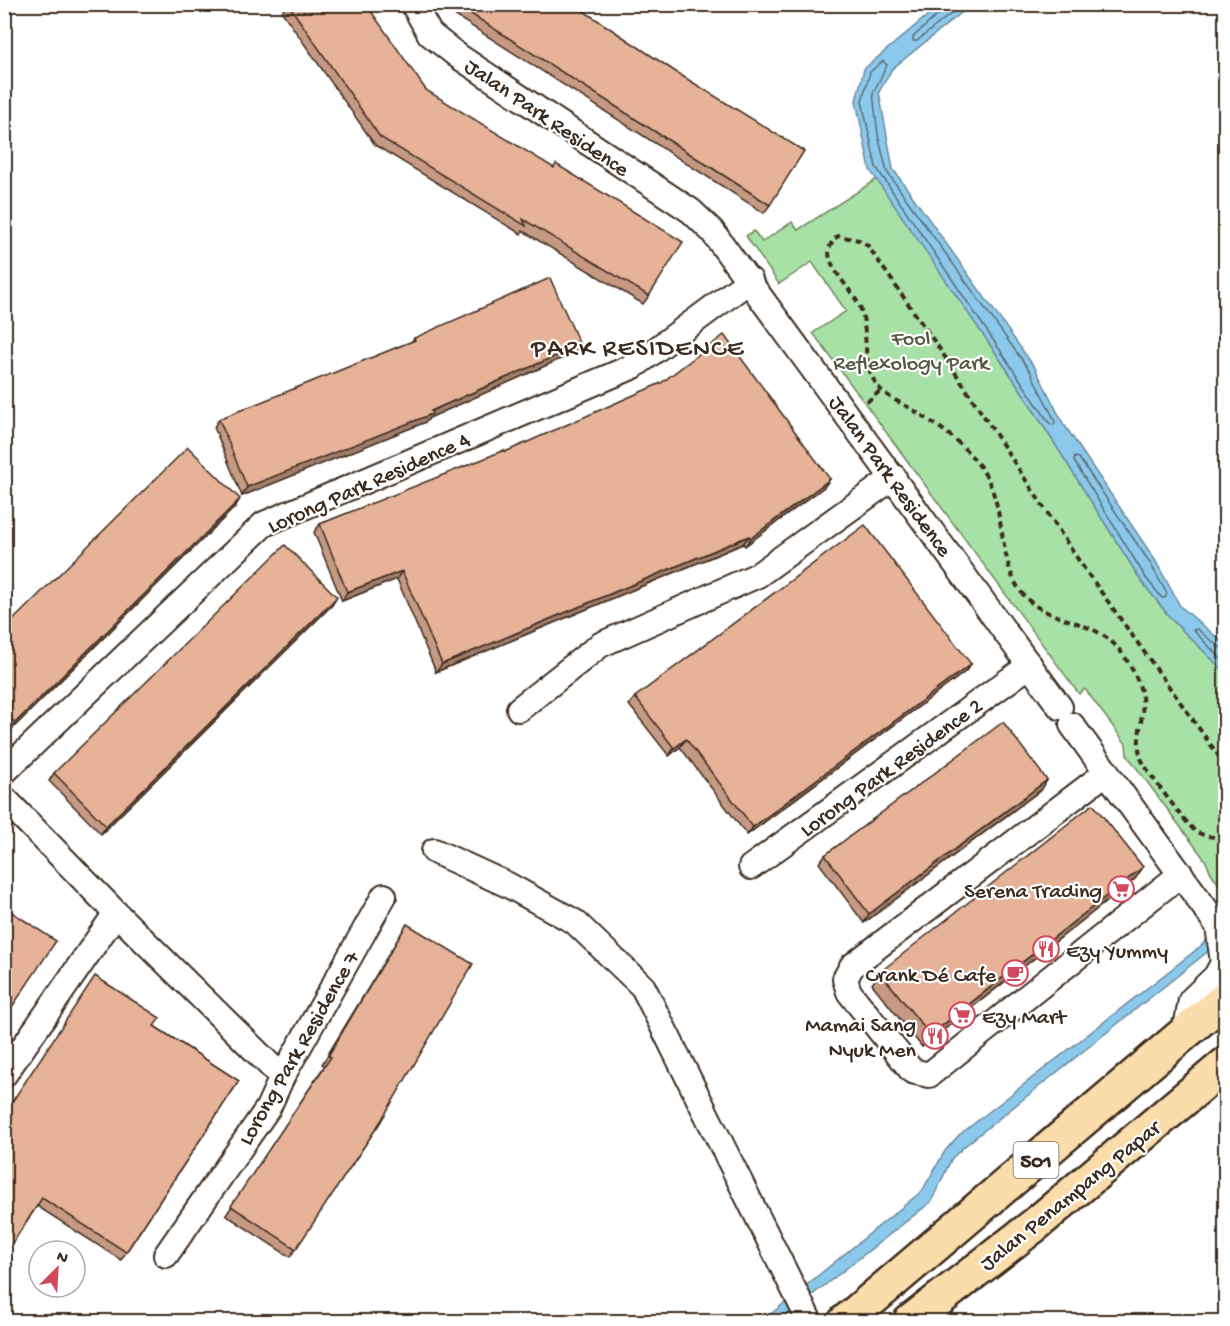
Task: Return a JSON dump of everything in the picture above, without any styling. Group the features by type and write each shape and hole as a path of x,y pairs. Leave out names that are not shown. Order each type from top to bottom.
{"main road":[{"name":"Jalan Penampang Papar","path":"845,1322 1226,998"},
{"name":"Jalan Penampang Papar","path":"910,1322 1036,1224 1226,1064"}],"street":[{"name":"Jalan Park Residence","path":"413,4 430,34 458,56 691,211 712,231 750,280 1188,883 1222,936 1223,963 1216,976 1191,1000 1185,1034"},
{"name":"Lorong Park Residence 4","path":"4,772 264,524 634,366 750,280"},
{"path":"519,709 600,645 758,575 894,477"},
{"name":"Lorong Park Residence 2","path":"751,867 1030,665"},
{"path":"1107,772 852,966 845,979 849,993 912,1071 929,1075 1188,883"},
{"path":"4,798 116,913 282,1077"},
{"path":"434,851 508,885 575,922 643,987 807,1315"},
{"name":"Lorong Park Residence 7","path":"166,1255 268,1108 282,1077 384,896"},
{"path":"4,1075 116,913"}],"path":[{"path":"1226,766 1081,564 875,255 860,240 838,236 831,242 828,250 831,261 860,305 869,366 881,390 942,430 967,450 978,463 997,502 1010,567 1018,588 1036,606 1098,632 1116,645 1129,664 1142,692 1144,713 1141,758 1194,830 1215,838 1226,836"},
{"path":"861,406 881,390"}],"green space":[{"name":"Fool Reflexology Park","path":"877,179 1019,387 1142,582 1172,620 1225,672 1225,893 1205,860 1127,755 1126,744 1085,689 1079,694 813,333 846,311 812,262 779,284 746,236 754,231 762,242 792,222 798,230"}],"water":[{"path":"940,5 971,5 892,69 879,92 893,169 1035,368 1063,423 1155,560 1180,606 1225,644 1225,672 1172,620 1142,582 1019,387 870,170 856,101 864,69"},
{"path":"1225,919 1225,936 1206,953 952,1158 931,1202 779,1321 761,1322 922,1191 945,1151 958,1136 1201,946"}],"building":[{"path":"288,4 366,4 426,90 554,168 556,164 683,242 649,296 523,219 526,226 380,137"},
{"path":"573,4 679,74 804,151 770,205 457,5"},
{"path":"550,278 580,345 431,411 432,414 247,487 219,419 415,340 414,338"},
{"path":"724,335 830,479 751,538 749,536 442,664 402,571 347,592 320,524 504,450 505,452 661,383"},
{"path":"188,447 240,499 15,723 4,712 4,629"},
{"path":"865,525 971,664 753,827 686,739 674,748 635,697"},
{"path":"285,545 337,597 106,826 54,773"},
{"path":"1003,722 1047,780 869,914 825,855"},
{"path":"1093,804 1143,867 930,1035 880,972"},
{"path":"4,907 56,941 4,1019"},
{"path":"407,924 473,964 381,1121 296,1249 231,1206 331,1057 328,1056"},
{"path":"95,976 160,1018 154,1026 239,1081 126,1252 42,1198 6,1253 4,1252 4,1114"}],"place":[{"name":"Serena Trading","path":"1121,889"},
{"name":"Ezy Yummy","path":"1046,949"},
{"name":"Crank Dé Cafe","path":"1015,973"},
{"name":"Ezy Mart","path":"962,1015"},
{"name":"Mamai Sang Nyuk Men","path":"935,1036"}],"district":[{"name":"PARK RESIDENCE","path":"638,346"}]}
